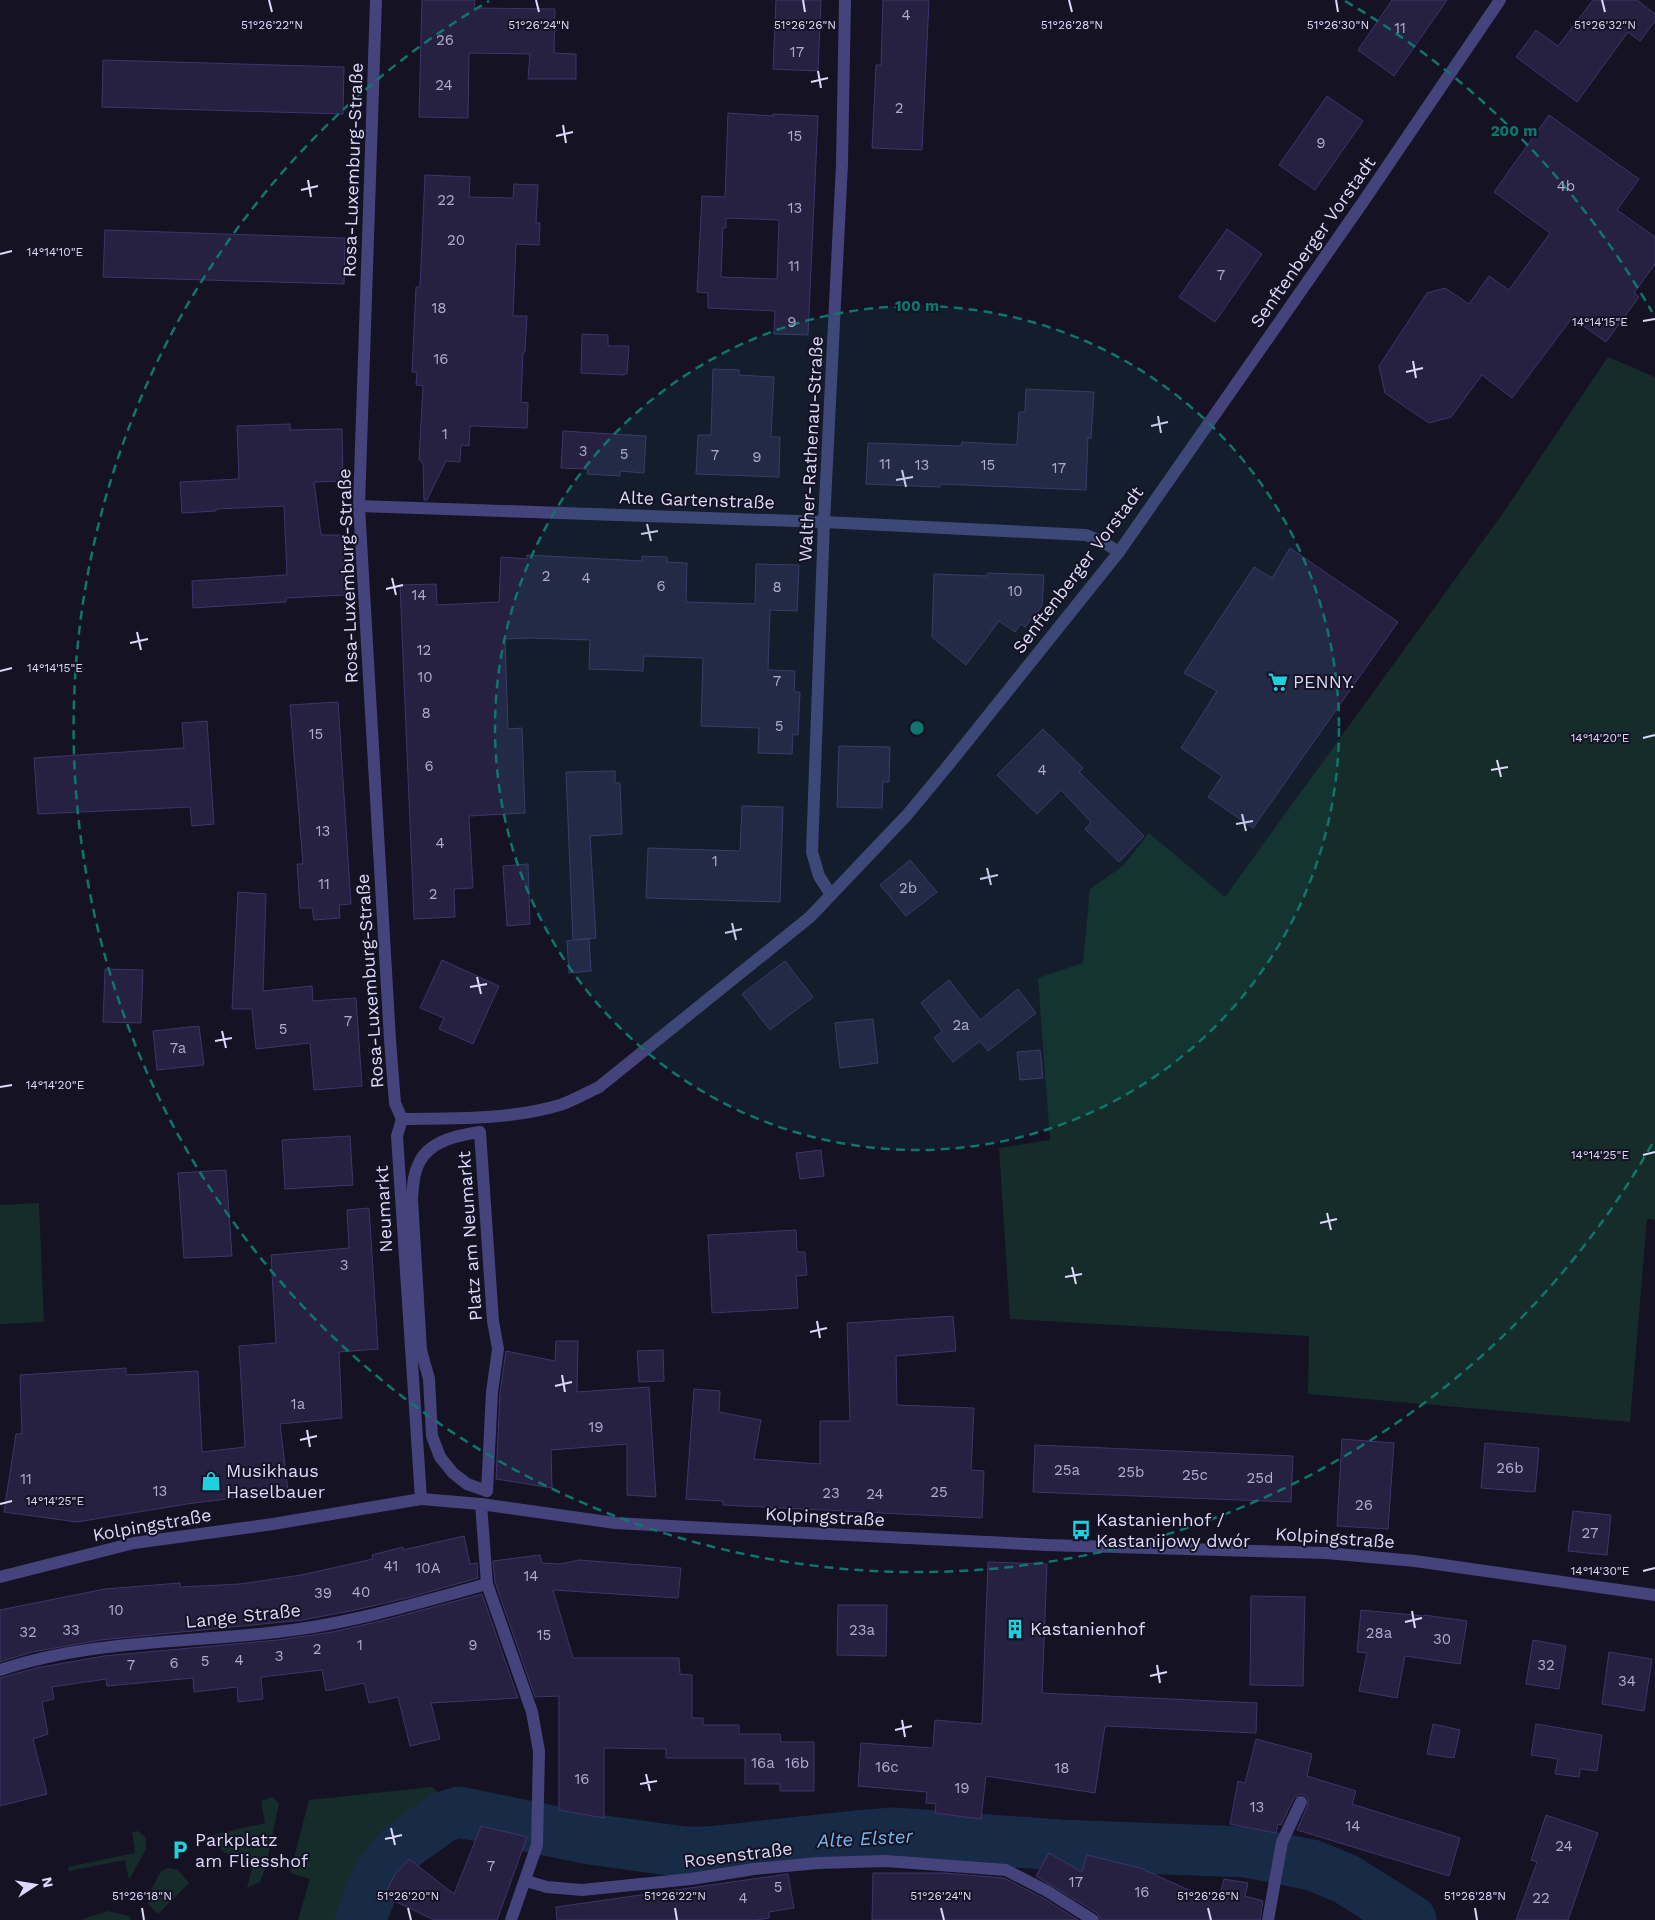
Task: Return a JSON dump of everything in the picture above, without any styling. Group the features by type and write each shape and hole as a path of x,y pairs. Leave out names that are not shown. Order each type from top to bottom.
{"street":[{"name":"Rosa-Luxemburg-Straße","path":"376,0 360,506 390,1040 395,1103 402,1119"},
{"name":"Walther-Rathenau-Straße","path":"831,895 819,876 812,852 824,522 842,164 845,0"},
{"name":"Senftenberger Vorstadt","path":"402,1119 482,1117 526,1113 562,1105 598,1087 810,918 907,815 1119,552 1363,202 1500,0"},
{"name":"Alte Gartenstraße","path":"360,506 824,522 1086,534 1119,552"},
{"name":"Neumarkt","path":"402,1119 397,1136 421,1498"},
{"name":"Platz am Neumarkt","path":"480,1132 493,1321 498,1349 492,1392 489,1478 487,1491 468,1484 453,1472 440,1457 432,1436 429,1379 421,1350 412,1198 414,1178 419,1163 429,1149 455,1136 480,1132"},
{"name":"Kolpingstraße","path":"0,1577 134,1544 272,1524 421,1498 481,1504 592,1520 680,1527 1046,1545 1326,1553 1415,1561 1655,1596"},
{"path":"481,1504 487,1584 532,1712 539,1752 537,1844 526,1881 511,1920"},
{"name":"Lange Straße","path":"0,1670 56,1654 241,1636 318,1626 362,1617 487,1584"},
{"path":"1268,1920 1282,1842 1300,1802"},
{"name":"Rosenstraße","path":"526,1881 548,1887 582,1890 691,1879 754,1869 886,1861 1006,1870 1047,1891 1093,1920"}],"green space":[{"path":"1608,357 1655,377 1655,1220 1647,1219 1630,1422 1308,1394 1309,1336 1010,1319 999,1148 1050,1140 1038,978 1083,963 1090,889 1123,866 1149,833 1225,897 1503,513"},
{"path":"39,1203 44,1322 0,1324 0,1205"},
{"path":"432,1787 438,1792 443,1812 396,1843 369,1868 349,1920 298,1920 310,1879 290,1873 309,1800"},
{"path":"272,1797 279,1803 266,1866 260,1882 247,1888 252,1868 222,1851 212,1835 265,1823 261,1801"},
{"path":"138,1831 146,1838 146,1849 129,1880 125,1860 69,1871 68,1867 135,1853 132,1832"},
{"path":"168,1868 178,1870 189,1883 158,1914 148,1904 150,1892 161,1871"},
{"path":"108,1911 129,1916 131,1920 80,1920"}],"building":[{"path":"422,0 475,0 474,8 555,9 554,53 576,54 576,79 528,79 530,54 469,53 468,118 419,117"},
{"path":"776,0 821,0 818,71 773,69"},
{"path":"883,0 929,0 922,150 872,148 876,65 881,65"},
{"path":"1392,0 1447,0 1394,76 1358,50"},
{"path":"1593,0 1637,0 1655,14 1655,21 1640,41 1628,32 1577,102 1516,57 1536,30 1558,46"},
{"path":"103,60 344,67 343,114 102,107"},
{"path":"1327,96 1363,121 1315,190 1279,165"},
{"path":"728,113 818,116 808,335 774,334 775,311 708,308 708,293 697,292 702,196 725,197","holes":["726,218 779,220 777,279 721,277 723,228 726,228"]},
{"path":"1549,115 1639,179 1617,210 1655,237 1655,264 1634,293 1639,297 1606,342 1572,318 1512,398 1482,375 1451,417 1429,423 1385,393 1379,366 1427,293 1445,288 1469,304 1489,276 1509,290 1550,233 1494,192"},
{"path":"425,175 470,177 469,197 513,198 514,184 538,185 536,223 540,223 539,245 516,244 513,316 527,316 521,402 528,403 527,428 470,426 469,446 461,445 460,462 446,461 427,500 424,500 423,464 419,459 423,386 416,385 417,372 412,372 416,287 420,287"},
{"path":"1227,229 1262,254 1215,322 1179,297"},
{"path":"105,230 345,238 344,284 103,277"},
{"path":"582,334 608,335 608,346 629,346 627,374 581,373"},
{"path":"713,369 739,370 739,375 774,377 771,437 780,437 779,477 696,474 698,435 711,435"},
{"path":"1026,389 1094,392 1091,439 1088,437 1086,490 940,484 940,487 866,484 868,443 961,446 962,442 1017,445 1019,412 1025,412"},
{"path":"290,424 290,430 342,429 343,481 314,482 321,535 343,535 345,595 286,598 286,602 193,608 192,581 287,575 284,506 216,509 216,511 182,513 180,482 239,479 237,426"},
{"path":"563,431 646,436 644,473 620,471 620,476 587,474 588,469 561,468"},
{"name":"PENNY.","path":"1290,548 1398,622 1253,828 1208,797 1222,776 1181,748 1217,691 1184,673 1254,567 1272,578"},
{"path":"527,555 642,561 642,556 667,557 667,562 687,563 686,602 755,604 756,564 799,565 797,611 770,610 768,670 795,671 794,692 800,692 798,735 793,734 792,754 758,753 759,728 701,726 703,658 644,656 643,671 589,669 590,640 505,639 508,729 522,728 525,813 469,816 473,888 454,889 455,917 414,919 400,585 436,584 437,605 499,602 501,557 527,559"},
{"path":"988,573 1044,575 1042,606 1025,627 1021,624 1015,632 999,621 966,665 932,637 934,574 987,576"},
{"path":"338,702 351,904 339,905 340,918 314,920 312,908 300,908 297,864 303,864 290,705"},
{"path":"207,721 214,824 192,826 190,807 38,814 34,758 184,748 182,723"},
{"path":"1043,729 1083,768 1079,772 1144,836 1119,862 1085,829 1091,822 1061,790 1037,814 997,775"},
{"path":"839,746 890,747 889,782 883,782 882,808 837,807"},
{"path":"615,771 615,783 620,783 622,834 590,836 596,938 574,940 589,939 591,971 569,973 567,941 573,940 566,772"},
{"path":"742,806 783,807 780,902 646,898 648,848 740,851"},
{"path":"910,860 937,892 906,916 880,885"},
{"path":"528,864 530,924 507,926 503,866"},
{"path":"238,892 266,894 263,991 312,986 313,1001 356,998 362,1086 314,1090 310,1043 256,1049 252,1009 232,1009"},
{"path":"442,960 499,986 473,1044 439,1029 444,1018 420,1008"},
{"path":"785,961 813,997 770,1030 742,994"},
{"path":"105,969 143,970 141,1023 103,1022"},
{"path":"949,980 980,1020 1018,989 1036,1013 988,1051 980,1041 953,1062 934,1038 942,1031 921,1003"},
{"path":"873,1019 878,1063 840,1068 835,1023"},
{"path":"199,1026 204,1065 157,1070 153,1031"},
{"path":"1040,1050 1043,1078 1020,1080 1017,1052"},
{"path":"350,1136 353,1185 285,1189 282,1140"},
{"path":"821,1150 824,1176 800,1179 796,1153"},
{"path":"226,1170 232,1256 184,1258 178,1173"},
{"path":"369,1208 378,1349 339,1352 342,1418 280,1424 288,1491 187,1504 77,1522 4,1512 16,1434 22,1434 20,1375 126,1368 126,1375 198,1371 202,1452 245,1447 239,1346 276,1343 271,1255 349,1248 347,1210"},
{"path":"796,1230 797,1252 805,1252 807,1275 796,1276 798,1308 712,1313 708,1235"},
{"path":"953,1316 956,1351 896,1356 897,1405 974,1408 971,1470 984,1471 982,1518 723,1505 723,1501 686,1499 694,1389 720,1391 719,1412 761,1420 754,1459 820,1464 820,1421 850,1421 847,1323"},
{"path":"556,1341 578,1341 577,1392 649,1387 656,1497 627,1495 627,1444 551,1450 552,1488 496,1479 500,1393 506,1351 555,1361"},
{"path":"663,1350 664,1381 639,1382 637,1351"},
{"path":"1342,1439 1394,1443 1388,1529 1337,1526"},
{"path":"1485,1443 1539,1448 1535,1492 1481,1488"},
{"path":"1035,1445 1293,1456 1291,1502 1033,1492"},
{"path":"1573,1511 1611,1515 1607,1555 1568,1551"},
{"path":"464,1536 470,1564 477,1563 478,1578 407,1598 303,1620 101,1640 32,1652 0,1662 0,1610 105,1589 180,1583 180,1587 240,1584 301,1575 373,1559 372,1555 403,1547 403,1550"},
{"path":"540,1555 542,1563 560,1564 579,1560 681,1568 678,1598 553,1590 573,1658 679,1658 680,1674 692,1675 692,1718 703,1718 703,1725 739,1725 739,1734 780,1734 781,1742 814,1742 814,1791 780,1791 780,1784 745,1784 745,1758 666,1758 666,1749 604,1748 604,1818 559,1810 559,1696 535,1697 495,1582 493,1561"},
{"path":"988,1562 1047,1564 1042,1693 1257,1703 1256,1733 1105,1726 1095,1793 986,1776 981,1819 935,1813 936,1804 926,1803 927,1792 858,1786 861,1743 933,1748 935,1720 982,1724"},
{"path":"482,1594 518,1698 431,1703 440,1739 410,1746 398,1697 369,1703 364,1683 326,1691 322,1670 261,1677 263,1699 238,1702 237,1687 194,1692 193,1678 107,1686 106,1679 52,1687 54,1699 42,1702 48,1734 33,1739 47,1794 0,1806 0,1678 36,1668 104,1656 278,1640 332,1632"},
{"path":"1251,1596 1305,1597 1303,1686 1250,1685"},
{"path":"838,1605 887,1605 886,1656 837,1655"},
{"path":"1361,1610 1424,1615 1467,1621 1460,1664 1405,1656 1397,1698 1359,1691 1367,1653 1357,1652"},
{"path":"1533,1640 1566,1646 1559,1689 1526,1684"},
{"path":"1609,1652 1652,1659 1644,1711 1602,1704"},
{"path":"1433,1724 1460,1730 1454,1758 1427,1754"},
{"path":"1536,1724 1602,1735 1597,1771 1580,1769 1579,1777 1555,1774 1558,1759 1531,1755"},
{"path":"1256,1739 1312,1754 1307,1776 1356,1791 1352,1804 1460,1838 1449,1876 1297,1830 1308,1805 1308,1798 1300,1794 1294,1798 1281,1825 1278,1824 1276,1833 1230,1824 1238,1781 1245,1783"},
{"path":"1546,1815 1598,1833 1568,1920 1516,1920 1537,1862 1531,1860"},
{"path":"481,1826 527,1837 497,1920 434,1920 384,1896 395,1874 409,1859 454,1894"},
{"path":"1049,1853 1082,1872 1087,1855 1140,1868 1218,1901 1224,1879 1248,1883 1245,1896 1263,1901 1260,1920 1101,1920 1097,1913 1036,1876"},
{"path":"873,1873 944,1873 1004,1878 1043,1898 1078,1920 872,1920"},
{"path":"788,1874 794,1908 769,1912 769,1918 756,1920 557,1920 556,1907"}],"waterway":[{"name":"Alte Elster","path":"360,1920 379,1873 401,1847 443,1817 459,1812 590,1839 684,1852 708,1852 894,1833 1058,1845 1246,1852 1312,1865 1346,1879 1411,1920"}],"place":[{"name":"PENNY.","path":"1278,682"},
{"name":"Musikhaus Haselbauer","path":"211,1481"},
{"name":"Kastanienhof / Kastanijowy dwór","path":"1081,1530"},
{"name":"Kastanienhof","path":"1015,1629"},
{"name":"Parkplatz am Fliesshof","path":"180,1850"}]}
